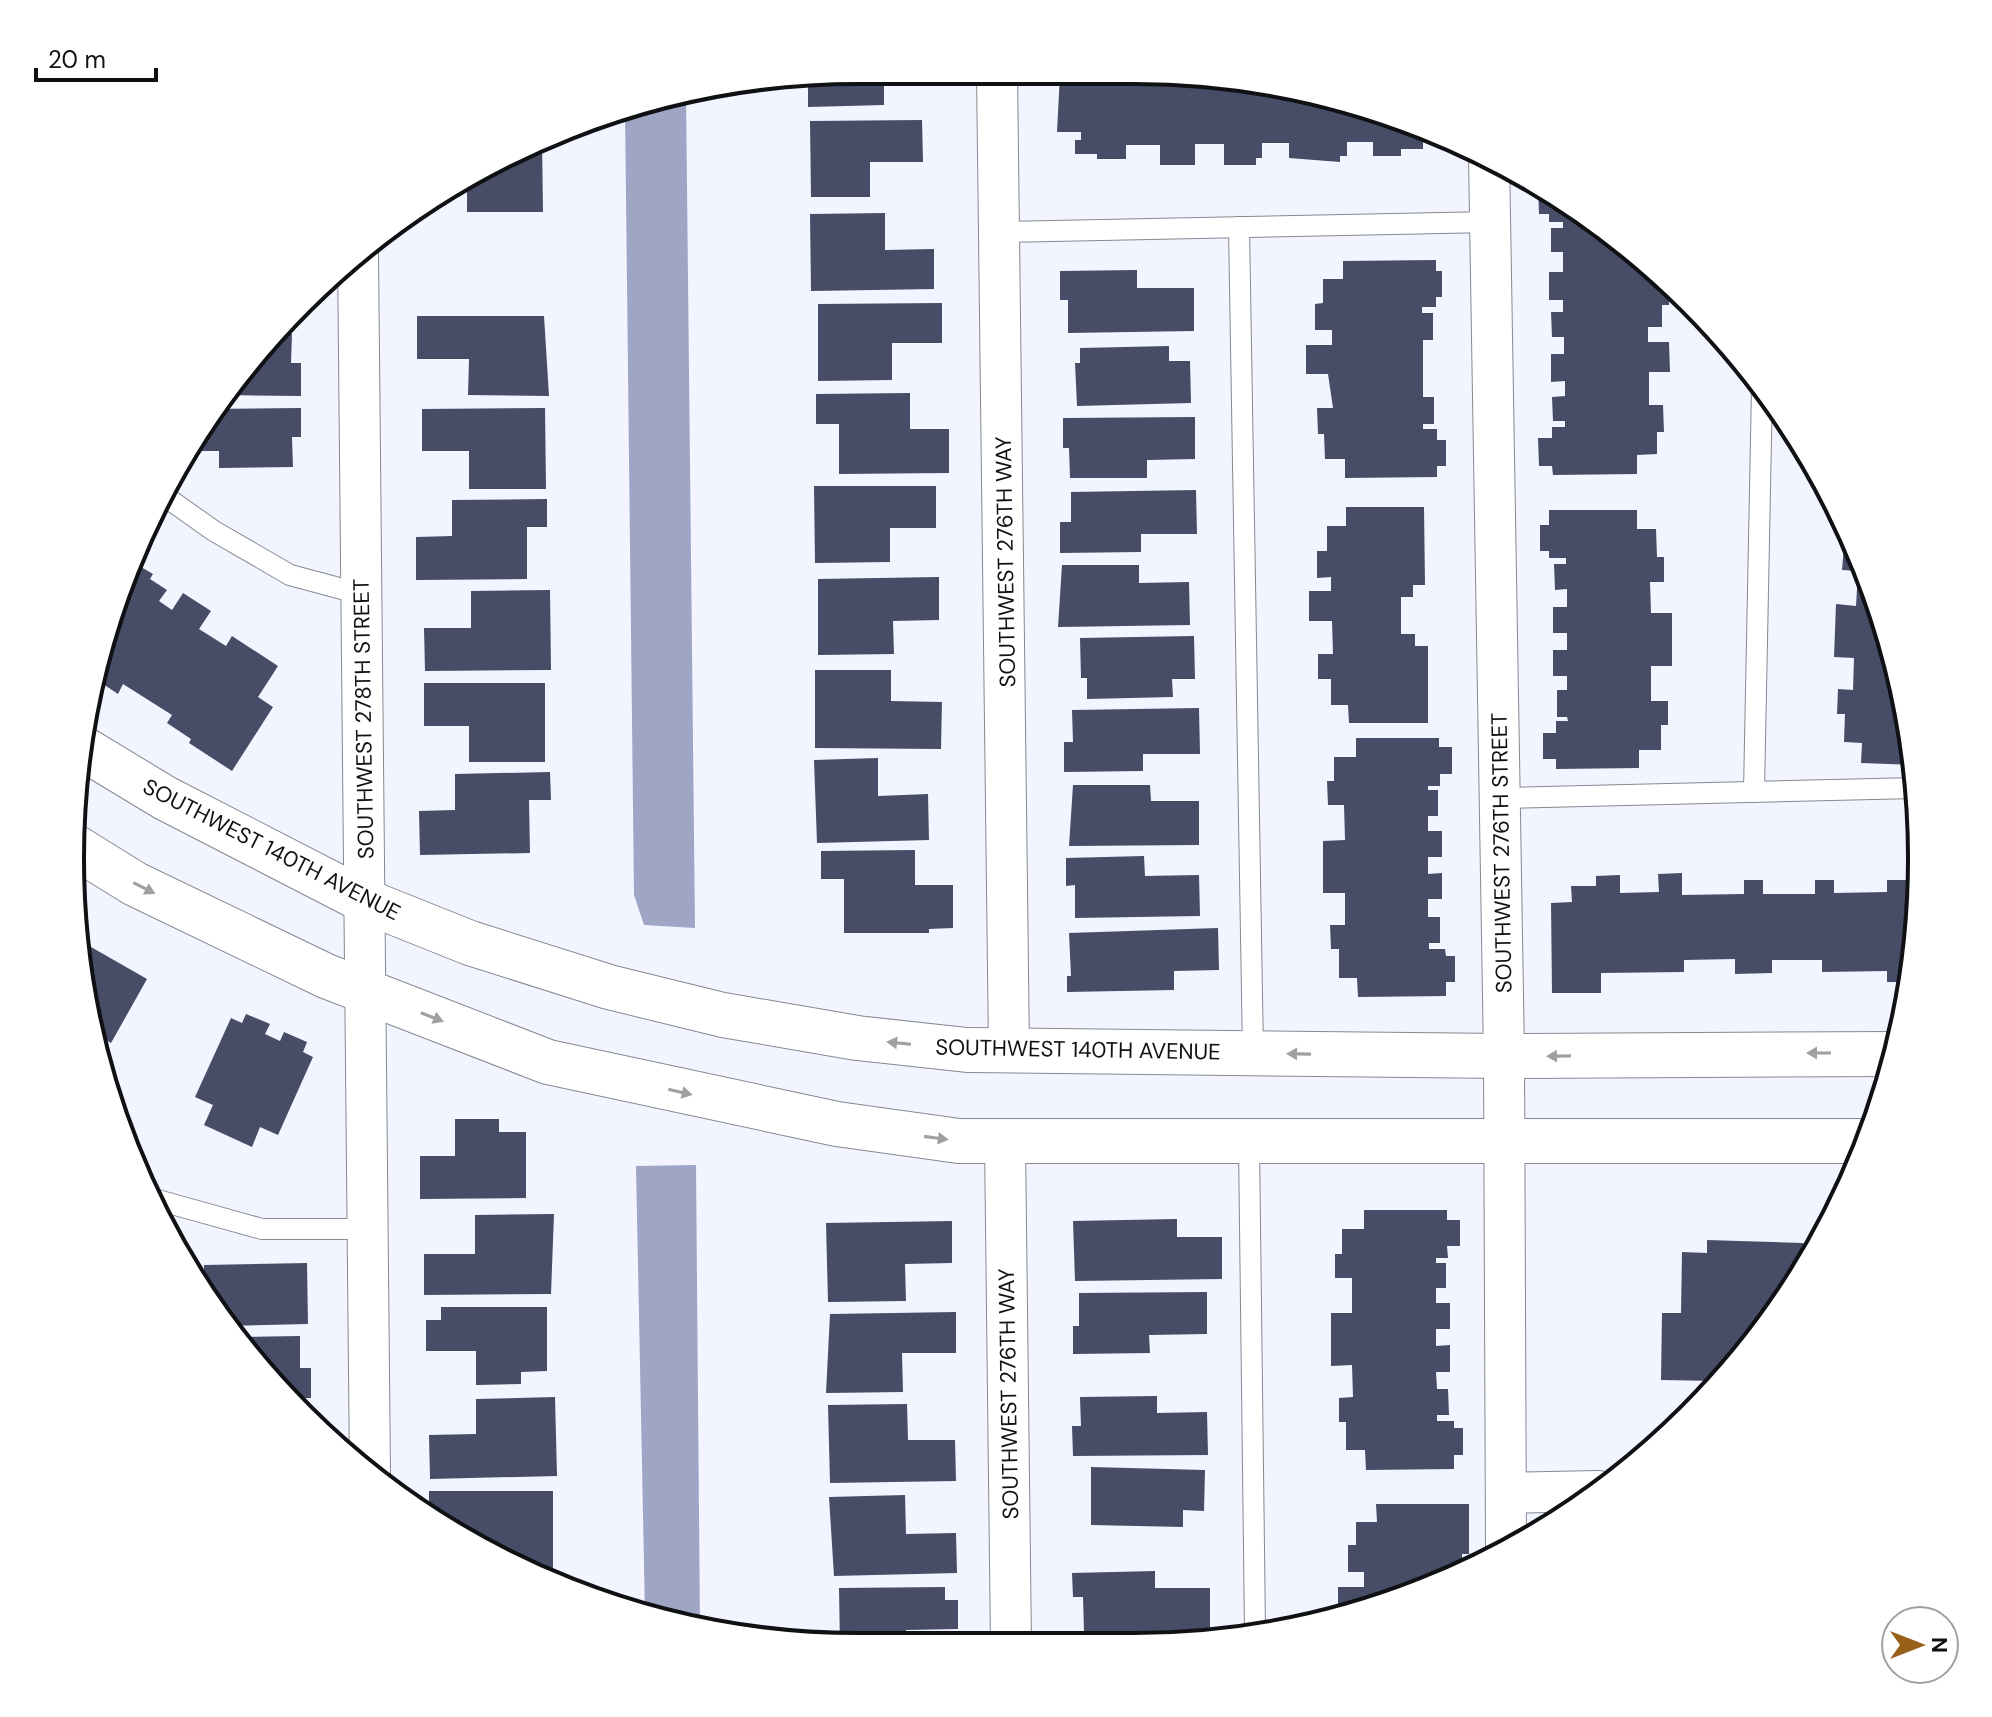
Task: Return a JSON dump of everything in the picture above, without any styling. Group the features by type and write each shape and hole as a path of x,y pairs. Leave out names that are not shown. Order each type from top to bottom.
{"street":[{"name":"SOUTHWEST 276TH WAY","path":"997,84 1009,1051"},
{"name":"SOUTHWEST 276TH STREET","path":"1489,171 1501,798 1506,1537"},
{"name":"SOUTHWEST 278TH STREET","path":"358,268 370,1459"},
{"name":"SOUTHWEST 140TH AVENUE","path":"92,754 165,798 365,901 512,956 609,987 723,1015 857,1038 967,1050 1009,1051 1504,1056 1883,1054"},
{"path":"84,852 135,884 367,993 548,1062 837,1124 959,1141 1503,1144 1854,1141"},
{"name":"SOUTHWEST 276TH WAY","path":"1005,1141 1011,1633"},
{"path":"1506,1493 1579,1491"}],"lane":[{"path":"999,232 1491,222"},
{"path":"1239,227 1253,1053"},
{"path":"1754,792 1762,406"},
{"path":"172,501 214,531 290,575 361,594"},
{"path":"1501,798 1904,788"},
{"path":"1249,1143 1255,1623"},
{"path":"164,1202 262,1229 367,1229"}],"water":[{"path":"686,104 695,928 644,925 634,895 625,120"},
{"path":"696,1165 700,1616 645,1603 636,1166"}],"building":[{"path":"884,84 884,105 808,107 808,86"},
{"path":"1059,84 1134,84 1235,91 1285,99 1334,110 1427,142 1423,142 1423,149 1401,149 1401,156 1373,156 1373,142 1347,142 1347,156 1340,156 1340,162 1289,158 1289,143 1262,143 1262,158 1256,158 1256,165 1224,165 1224,144 1195,144 1195,165 1160,165 1160,145 1126,145 1126,159 1097,159 1097,154 1075,154 1075,140 1081,140 1081,132 1057,132"},
{"path":"922,120 923,162 870,162 870,197 811,197 810,121"},
{"path":"542,152 543,212 467,212 467,191"},
{"path":"1538,199 1605,244 1669,300 1669,305 1662,305 1662,327 1648,327 1648,342 1669,342 1670,372 1649,372 1649,405 1663,405 1664,432 1657,432 1657,454 1637,455 1637,474 1553,475 1552,466 1539,466 1538,438 1552,438 1552,427 1565,427 1565,421 1553,421 1552,397 1565,396 1565,381 1551,382 1551,354 1564,354 1564,337 1552,337 1551,312 1563,312 1563,300 1549,300 1549,272 1563,272 1563,252 1551,252 1551,228 1563,228 1563,222 1549,222 1549,214 1539,214"},
{"path":"885,213 885,250 934,249 934,289 811,291 810,214"},
{"path":"1436,260 1436,271 1442,271 1442,297 1436,297 1436,307 1422,307 1422,313 1433,313 1433,340 1423,340 1423,397 1434,397 1434,424 1423,424 1423,429 1437,429 1437,440 1446,440 1446,466 1437,466 1437,477 1345,478 1345,459 1325,459 1324,434 1318,434 1317,408 1333,408 1328,374 1306,374 1306,345 1332,345 1332,330 1315,330 1315,304 1323,303 1323,279 1343,279 1343,261"},
{"path":"1137,270 1137,288 1194,288 1194,331 1068,333 1068,300 1060,300 1060,271"},
{"path":"942,303 942,343 892,343 892,380 818,381 818,304"},
{"path":"417,316 544,316 549,396 468,395 469,359 417,359"},
{"path":"289,334 292,334 291,363 301,363 301,396 238,395"},
{"path":"1169,346 1169,361 1190,361 1191,403 1077,406 1075,363 1080,363 1080,348"},
{"path":"910,393 910,429 949,429 949,473 839,474 839,424 816,424 816,394"},
{"path":"301,408 301,437 292,437 293,467 219,468 219,451 201,451 229,409"},
{"path":"545,408 546,489 469,489 469,451 422,451 422,409"},
{"path":"1195,417 1195,459 1147,460 1147,478 1070,478 1069,448 1063,448 1063,418"},
{"path":"814,486 936,486 936,528 890,528 890,562 815,563"},
{"path":"1196,490 1197,534 1141,534 1141,552 1060,553 1060,522 1071,522 1071,492"},
{"path":"547,499 547,527 527,527 527,579 416,580 416,537 452,536 452,500"},
{"path":"1346,507 1424,507 1425,585 1413,585 1413,597 1401,597 1401,634 1415,634 1415,646 1428,646 1428,723 1349,723 1348,705 1331,705 1331,679 1318,679 1318,654 1333,654 1332,621 1309,621 1309,591 1331,591 1331,577 1317,578 1317,551 1327,551 1327,526 1346,526"},
{"path":"1549,510 1637,510 1637,529 1656,529 1657,557 1664,557 1664,582 1650,582 1651,613 1672,613 1672,666 1651,666 1651,701 1668,701 1668,725 1661,725 1661,750 1639,750 1639,768 1556,769 1556,759 1543,759 1543,733 1556,733 1556,721 1568,721 1567,717 1557,717 1557,690 1567,690 1567,676 1553,676 1553,650 1567,650 1567,633 1553,633 1553,607 1567,607 1567,589 1555,590 1554,564 1566,564 1566,558 1549,558 1549,551 1540,551 1540,525 1549,525"},
{"path":"1844,550 1852,571 1842,570"},
{"path":"1062,565 1139,565 1139,583 1189,582 1190,625 1058,627"},
{"path":"141,567 153,574 150,579 167,590 159,601 172,610 183,593 211,611 199,629 226,646 232,636 278,666 258,697 273,707 232,771 189,743 191,739 167,723 172,715 123,684 118,694 104,685 125,610"},
{"path":"939,577 939,620 893,621 894,654 818,655 818,579"},
{"path":"1857,584 1882,658 1902,764 1861,763 1862,743 1844,742 1845,714 1837,714 1838,689 1853,690 1854,658 1834,657 1836,604 1856,606"},
{"path":"550,590 551,670 425,671 424,628 471,628 471,591"},
{"path":"1194,636 1195,679 1172,679 1173,697 1087,699 1087,678 1081,678 1080,638"},
{"path":"815,670 891,670 891,701 942,702 941,749 815,748"},
{"path":"424,683 545,683 545,762 469,762 469,726 424,726"},
{"path":"1199,708 1200,754 1143,754 1143,771 1064,772 1064,742 1073,742 1072,710"},
{"path":"1356,738 1439,738 1439,747 1452,747 1452,774 1440,774 1440,786 1428,786 1428,790 1438,790 1438,816 1428,816 1428,831 1442,831 1442,857 1428,857 1428,874 1442,873 1442,899 1428,899 1428,917 1440,917 1440,943 1429,943 1429,949 1445,949 1446,956 1455,956 1455,982 1446,982 1446,996 1358,997 1357,978 1339,978 1339,949 1331,949 1330,925 1345,925 1345,893 1323,893 1323,841 1345,840 1344,805 1328,805 1327,781 1334,781 1334,757 1356,757"},
{"path":"878,758 878,796 928,794 929,840 817,843 814,760"},
{"path":"550,772 551,800 529,800 530,853 420,855 419,811 455,810 455,774"},
{"path":"1073,785 1150,785 1151,801 1199,801 1199,845 1069,846"},
{"path":"915,850 915,885 953,885 953,928 929,929 929,933 844,933 844,879 821,879 821,851"},
{"path":"1144,856 1145,876 1199,875 1200,916 1075,918 1075,885 1066,886 1066,858"},
{"path":"1682,873 1682,895 1744,894 1744,880 1763,880 1763,894 1815,894 1815,880 1834,880 1834,893 1887,892 1887,880 1907,880 1897,982 1887,982 1887,971 1822,972 1822,960 1772,960 1772,973 1735,974 1735,959 1684,960 1684,972 1601,973 1601,993 1552,993 1551,903 1572,902 1571,886 1596,886 1596,876 1620,875 1620,893 1659,892 1658,874"},
{"path":"1218,928 1219,970 1174,971 1174,990 1067,992 1067,976 1071,976 1069,933"},
{"path":"90,946 147,979 111,1043 106,1040 99,1010"},
{"path":"246,1014 270,1024 265,1034 280,1041 284,1032 307,1042 303,1052 313,1057 278,1135 260,1127 252,1147 204,1125 213,1105 195,1097 231,1018 242,1023"},
{"path":"455,1119 499,1119 499,1132 526,1132 526,1198 420,1199 420,1156 455,1156"},
{"path":"1364,1210 1447,1210 1447,1220 1460,1220 1460,1246 1447,1246 1448,1258 1436,1258 1436,1263 1446,1263 1446,1288 1436,1288 1436,1303 1450,1303 1450,1329 1436,1329 1436,1346 1450,1345 1450,1372 1436,1372 1437,1389 1448,1389 1449,1415 1437,1415 1437,1421 1454,1421 1454,1428 1463,1428 1463,1455 1454,1455 1454,1469 1366,1470 1365,1450 1346,1450 1346,1422 1339,1422 1339,1398 1353,1397 1352,1365 1331,1366 1331,1313 1352,1313 1352,1278 1335,1278 1335,1254 1342,1254 1342,1229 1364,1229"},
{"path":"554,1214 551,1294 424,1295 424,1254 475,1254 475,1215"},
{"path":"1177,1219 1177,1237 1222,1237 1222,1279 1075,1281 1073,1221"},
{"path":"952,1221 952,1263 905,1264 906,1301 828,1302 826,1223"},
{"path":"1707,1240 1803,1243 1777,1289 1748,1330 1705,1381 1661,1380 1662,1313 1681,1313 1682,1252 1707,1253"},
{"path":"307,1263 308,1324 241,1326 204,1271 204,1265"},
{"path":"1207,1292 1207,1334 1149,1335 1150,1353 1073,1354 1073,1326 1079,1326 1079,1293"},
{"path":"441,1307 547,1307 547,1371 521,1372 521,1384 476,1385 476,1351 426,1351 426,1320 441,1320"},
{"path":"956,1312 956,1353 902,1353 903,1392 826,1393 830,1314"},
{"path":"300,1336 300,1368 311,1368 311,1398 303,1398 250,1337"},
{"path":"1157,1396 1157,1413 1207,1412 1208,1455 1073,1456 1072,1426 1081,1426 1080,1397"},
{"path":"555,1397 557,1476 430,1479 429,1435 476,1434 476,1399"},
{"path":"907,1404 908,1440 955,1440 956,1481 830,1483 828,1405"},
{"path":"1091,1467 1205,1470 1204,1511 1183,1510 1183,1527 1091,1525"},
{"path":"429,1491 553,1491 553,1568 516,1553 429,1503"},
{"path":"905,1495 906,1534 956,1533 957,1573 834,1576 829,1497"},
{"path":"1376,1504 1469,1504 1469,1554 1462,1554 1462,1559 1430,1574 1338,1606 1338,1587 1364,1587 1364,1572 1348,1572 1348,1545 1356,1545 1356,1522 1377,1522"},
{"path":"1155,1571 1155,1588 1210,1588 1210,1628 1084,1632 1083,1597 1073,1597 1072,1573"},
{"path":"945,1587 945,1600 958,1600 958,1629 906,1630 906,1633 840,1632 839,1588"}]}
